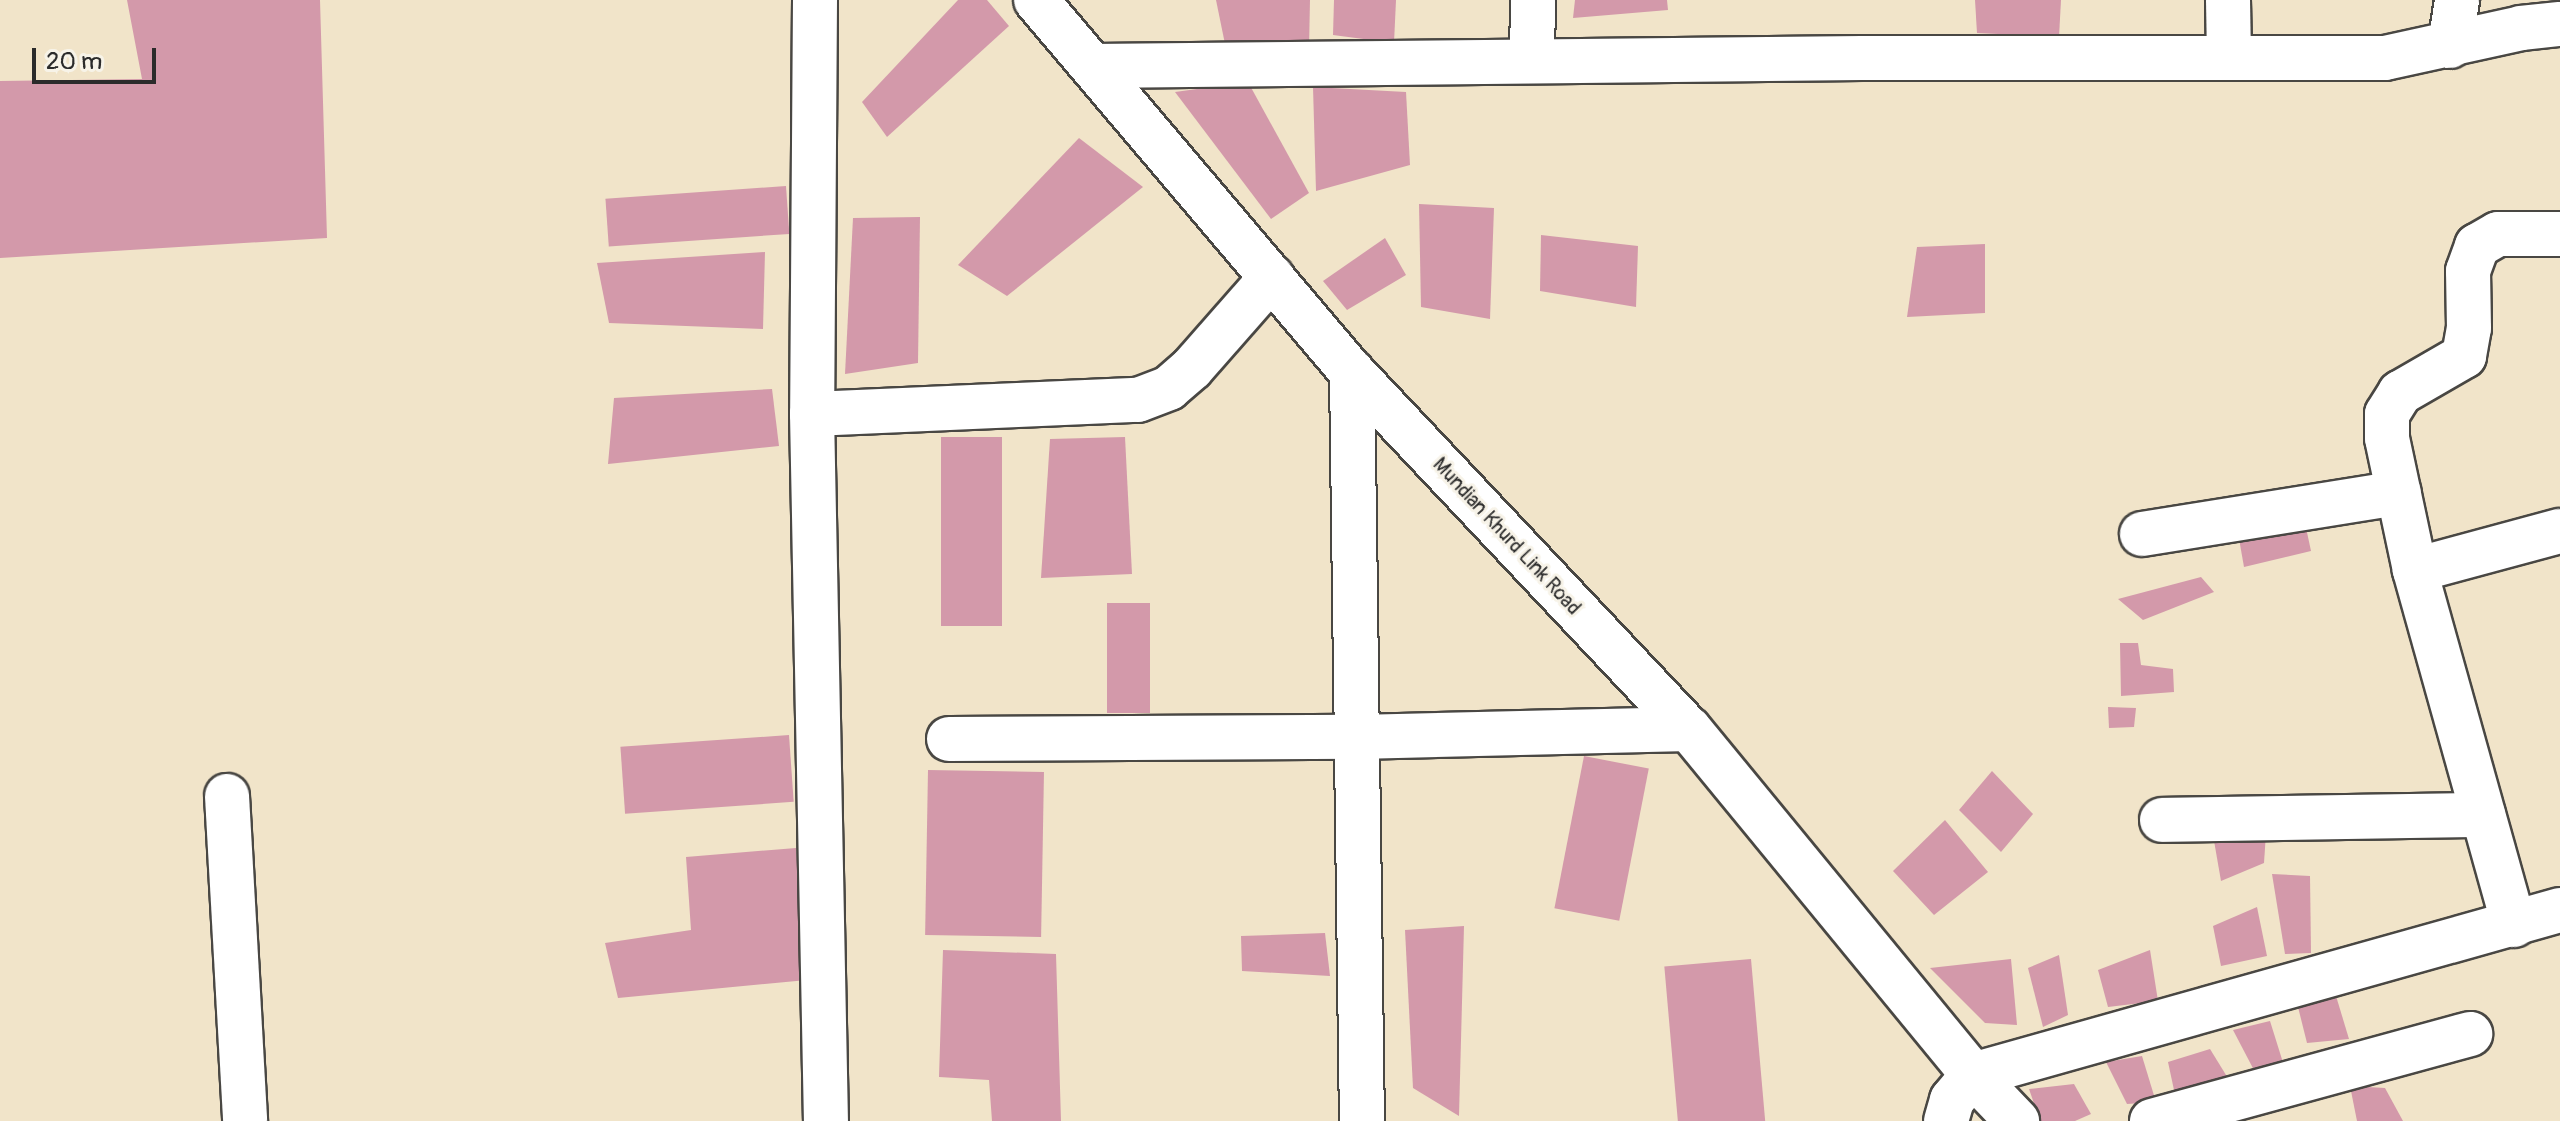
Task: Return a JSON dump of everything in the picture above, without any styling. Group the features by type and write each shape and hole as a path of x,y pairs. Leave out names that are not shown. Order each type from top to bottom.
{"street":[{"path":"815,0 812,414 826,1121"},
{"name":"Mundian Khurd Link Road","path":"1036,0 1352,372 1689,729 1973,1075 2017,1121"},
{"path":"1532,61 1533,0"},
{"path":"2228,0 2229,58"},
{"path":"2450,46 2457,0"},
{"path":"1093,66 2385,58 2521,28 2560,24"},
{"path":"2514,925 2415,570 2387,438 2387,414 2400,393 2464,356 2469,328 2468,271 2477,246 2498,234 2560,234"},
{"path":"812,414 1138,400 1169,388 1192,368 1272,277"},
{"path":"1352,372 1362,1121"},
{"path":"2142,534 2399,493"},
{"path":"2415,570 2560,531"},
{"path":"949,739 1357,737 1689,729"},
{"path":"227,796 245,1121"},
{"path":"2162,820 2483,815"},
{"path":"1946,1121 1952,1100 1973,1075 2560,910"},
{"path":"2152,1121 2470,1034"}],"building":[{"path":"127,0 320,0 327,238 0,258 0,81 142,79"},
{"path":"958,0 987,0 1009,26 887,137 862,102"},
{"path":"1216,0 1310,0 1309,49 1225,44"},
{"path":"1334,0 1396,0 1394,43 1333,35"},
{"path":"1575,0 1667,0 1668,10 1573,18"},
{"path":"1975,0 2061,0 2059,37 1977,33"},
{"path":"1248,82 1309,193 1271,219 1175,92"},
{"path":"1313,87 1406,92 1410,165 1316,191"},
{"path":"1079,138 1143,187 1007,296 958,265"},
{"path":"786,186 789,234 609,247 605,199"},
{"path":"1419,204 1494,208 1490,319 1421,307"},
{"path":"920,217 918,363 845,374 853,218"},
{"path":"1541,235 1638,246 1636,307 1540,291"},
{"path":"1385,238 1406,275 1347,310 1323,281"},
{"path":"1985,244 1985,313 1907,317 1917,247"},
{"path":"765,252 763,329 609,323 597,263"},
{"path":"772,389 779,446 608,464 614,398"},
{"path":"941,437 1002,437 1002,626 941,626"},
{"path":"1125,437 1132,574 1041,578 1050,439"},
{"path":"2305,523 2311,551 2244,567 2238,533"},
{"path":"2201,577 2214,592 2143,620 2118,599"},
{"path":"1107,603 1150,603 1150,713 1107,713"},
{"path":"2120,643 2138,643 2141,665 2173,669 2174,692 2121,696"},
{"path":"2108,707 2136,708 2134,727 2109,728"},
{"path":"789,735 794,802 625,814 620,747"},
{"path":"1584,756 1649,769 1619,921 1554,908"},
{"path":"928,770 1044,772 1041,937 925,935"},
{"path":"1992,771 2033,814 2001,852 1959,810"},
{"path":"1945,820 1988,872 1934,915 1893,871"},
{"path":"2266,833 2264,863 2221,881 2213,835"},
{"path":"796,848 807,980 618,998 605,943 691,930 686,857"},
{"path":"2272,874 2310,876 2311,953 2285,954"},
{"path":"2257,907 2267,956 2221,966 2213,926"},
{"path":"1464,926 1459,1116 1413,1088 1405,930"},
{"path":"1325,933 1330,976 1242,971 1241,936"},
{"path":"943,950 1056,954 1061,1121 992,1121 989,1080 939,1077"},
{"path":"2150,950 2158,1001 2108,1007 2098,970"},
{"path":"2059,955 2068,1015 2043,1027 2028,968"},
{"path":"1751,959 1765,1121 1678,1121 1664,967"},
{"path":"2011,959 2017,1025 1985,1023 1930,968"},
{"path":"2333,986 2349,1039 2307,1043 2298,1007"},
{"path":"2270,1021 2285,1069 2256,1074 2233,1030"},
{"path":"2210,1049 2234,1088 2177,1104 2168,1062"},
{"path":"2142,1056 2156,1102 2127,1104 2106,1062"},
{"path":"2074,1084 2091,1114 2075,1121 2040,1121 2029,1089"},
{"path":"2350,1086 2385,1088 2403,1121 2357,1121"}]}
